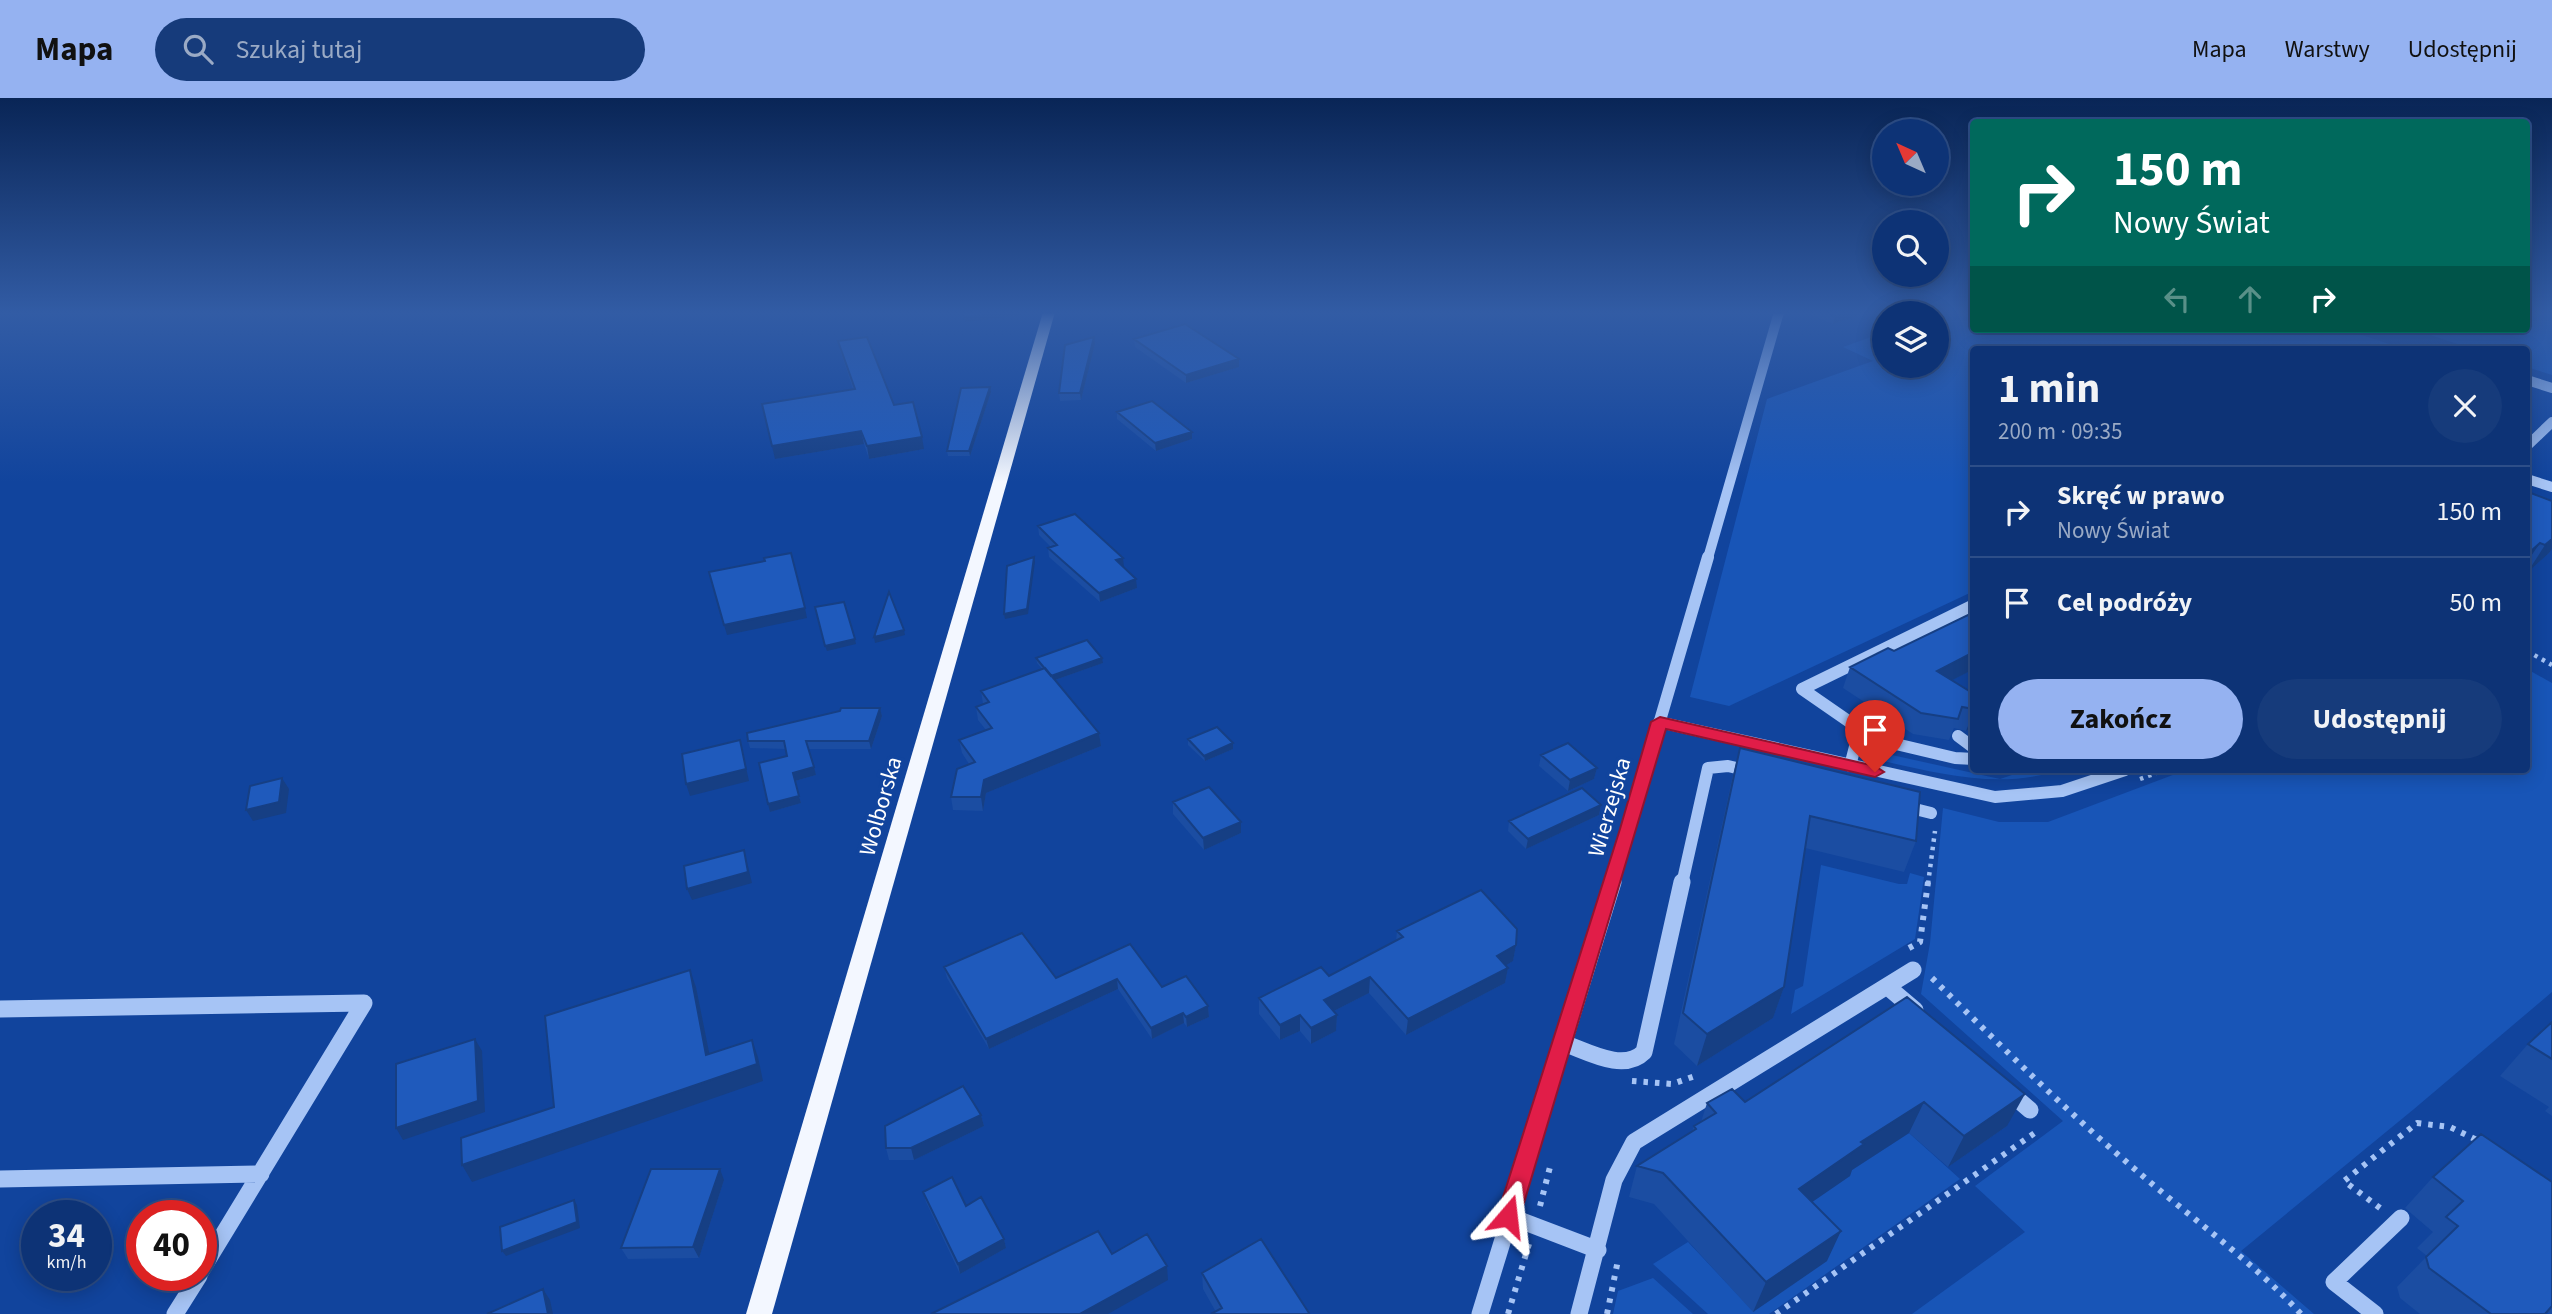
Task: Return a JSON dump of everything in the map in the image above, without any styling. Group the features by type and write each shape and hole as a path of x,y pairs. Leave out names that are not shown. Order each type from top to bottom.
{"main road":[{"name":"Wolborska","path":"759,1314 1033,369"}],"street":[{"name":"Wierzejska","path":"1480,1314 1660,722 1763,369"},
{"path":"2530,381 2552,388"},
{"path":"2530,443 2552,422"},
{"path":"2530,480 2552,488"},
{"path":"1850,766 1858,735 1854,725 1802,689 1970,607"},
{"path":"1660,722 1994,797 2062,792 2116,773"},
{"path":"1858,735 1955,758 1970,759"},
{"path":"1958,736 1970,745"},
{"path":"1563,1043 1621,1062 1636,1060 1644,1052 1708,768 1728,766 1769,775"},
{"path":"1891,804 1931,813"},
{"path":"1579,1314 1598,1250 1613,1180 1623,1157 1634,1142 1889,988 1913,970"},
{"path":"1889,988 1929,1023"},
{"path":"0,1009 364,1003 217,1246"},
{"path":"2000,1084 2030,1110"},
{"path":"0,1179 261,1174"},
{"path":"1508,1216 1598,1250"},
{"path":"2375,1314 2334,1282 2399,1220"},
{"path":"175,1314 189,1291"}],"path":[{"path":"2530,653 2552,665"},
{"path":"1897,956 1920,942 1936,816 1931,813"},
{"path":"1913,970 1934,979 1940,989 2059,1104 2205,1230 2274,1285 2301,1314"},
{"path":"1618,1077 1643,1084 1672,1084 1690,1079 1701,1072"},
{"path":"1776,1314 2046,1124 2030,1110"},
{"path":"2399,1220 2344,1181 2417,1123 2437,1123 2458,1129 2489,1148"},
{"path":"1508,1314 1552,1161"},
{"path":"1607,1314 1620,1251"}],"shaded area":[{"path":"1851,369 1872,369 1872,378 1949,378 1949,369 1970,369 1970,593 1729,706 1690,697 1767,399"},
{"path":"2532,369 2552,369 2552,375"},
{"path":"2530,671 2552,683 2552,992 2241,1251 2314,1314 1912,1314 2025,1232 1975,1186 2063,1121 1921,994 1930,943 1943,808 1999,822 2048,822 2178,773 2530,773"},
{"path":"1865,749 2000,779 1941,773 1870,758"},
{"path":"2018,773 2048,773 2013,779 2000,779"},
{"path":"1821,865 1899,884 1907,884 1910,873 1924,877 1915,939 1791,1014 1795,990 1803,986"},
{"path":"1909,1133 1960,1179 1769,1314 1708,1314 1653,1264 1688,1242 1754,1312 1786,1220 1847,1173"},
{"path":"1653,1278 1693,1314 1613,1314 1618,1291"}],"building":[{"path":"848,369 880,369 894,405 913,402 922,437 867,446 861,431 772,446 762,404 855,389"},
{"path":"1062,369 1086,369 1080,393 1059,393"},
{"path":"1177,369 1207,369 1186,375"},
{"path":"990,387 969,451 947,451 961,388"},
{"path":"1152,401 1192,432 1155,443 1117,412"},
{"path":"2530,493 2552,501 2552,539 2545,545 2540,543 2531,551"},
{"path":"1075,514 1123,558 1116,560 1136,579 1099,593 1048,548 1057,545 1038,526"},
{"path":"791,553 805,608 724,625 709,572"},
{"path":"1034,557 1027,609 1004,614 1007,566"},
{"path":"889,592 904,630 874,637"},
{"path":"844,602 855,639 825,646 815,607"},
{"path":"1970,614 1970,654 1937,671 1970,692 1970,708 1962,707 1958,719 1921,713 1850,667 1888,648 1894,651"},
{"path":"1087,640 1102,658 1051,676 1036,658"},
{"path":"1045,668 1099,733 984,780 981,797 951,797 957,769 975,762 959,740 992,728 976,707 989,702 981,691"},
{"path":"841,708 880,708 869,741 806,741 814,767 793,773 799,796 768,804 759,763 787,756 784,741 748,741 747,733 840,711"},
{"path":"1217,727 1233,743 1204,756 1188,739"},
{"path":"740,740 746,769 686,784 682,754"},
{"path":"1568,743 1597,768 1570,780 1541,755"},
{"path":"1740,748 1920,792 1916,841 1810,816 1784,987 1707,1034 1683,1013"},
{"path":"282,778 279,802 246,810 250,786"},
{"path":"1209,787 1241,822 1203,838 1173,802"},
{"path":"1582,788 1601,805 1528,839 1509,821"},
{"path":"744,850 748,872 687,889 684,866"},
{"path":"1481,890 1517,929 1516,945 1497,956 1508,968 1408,1019 1370,977 1324,1000 1337,1015 1311,1028 1300,1015 1280,1025 1259,998 1321,967 1329,976 1403,937 1397,931"},
{"path":"1022,933 1056,978 1130,944 1162,987 1186,976 1208,1006 1186,1017 1183,1013 1151,1028 1117,979 986,1039 944,967"},
{"path":"690,970 706,1055 752,1040 757,1064 462,1165 461,1138 554,1107 545,1016"},
{"path":"1907,997 2025,1094 1964,1136 1924,1102 1861,1142 1864,1144 1799,1189 1841,1231 1766,1282 1663,1173 1637,1166 1696,1129 1694,1126 1716,1113 1707,1103 1732,1089 1745,1102"},
{"path":"2552,1022 2552,1059 2528,1044"},
{"path":"475,1039 478,1101 396,1128 396,1064"},
{"path":"963,1086 981,1115 911,1148 886,1148 885,1126"},
{"path":"2481,1134 2552,1182 2552,1306 2545,1314 2491,1314 2429,1268 2426,1257 2458,1226 2446,1217 2463,1201 2433,1177"},
{"path":"651,1169 720,1169 693,1247 621,1248"},
{"path":"952,1177 966,1206 981,1197 1004,1239 958,1264 923,1192"},
{"path":"574,1200 577,1222 502,1251 500,1227"},
{"path":"1098,1231 1112,1254 1147,1234 1167,1266 1080,1314 931,1314"},
{"path":"1261,1239 1309,1313 1211,1314 1222,1308 1202,1273"},
{"path":"543,1289 548,1314 487,1314"}],"route":[{"path":"1508,1216 1660,722 1875,772"}]}
